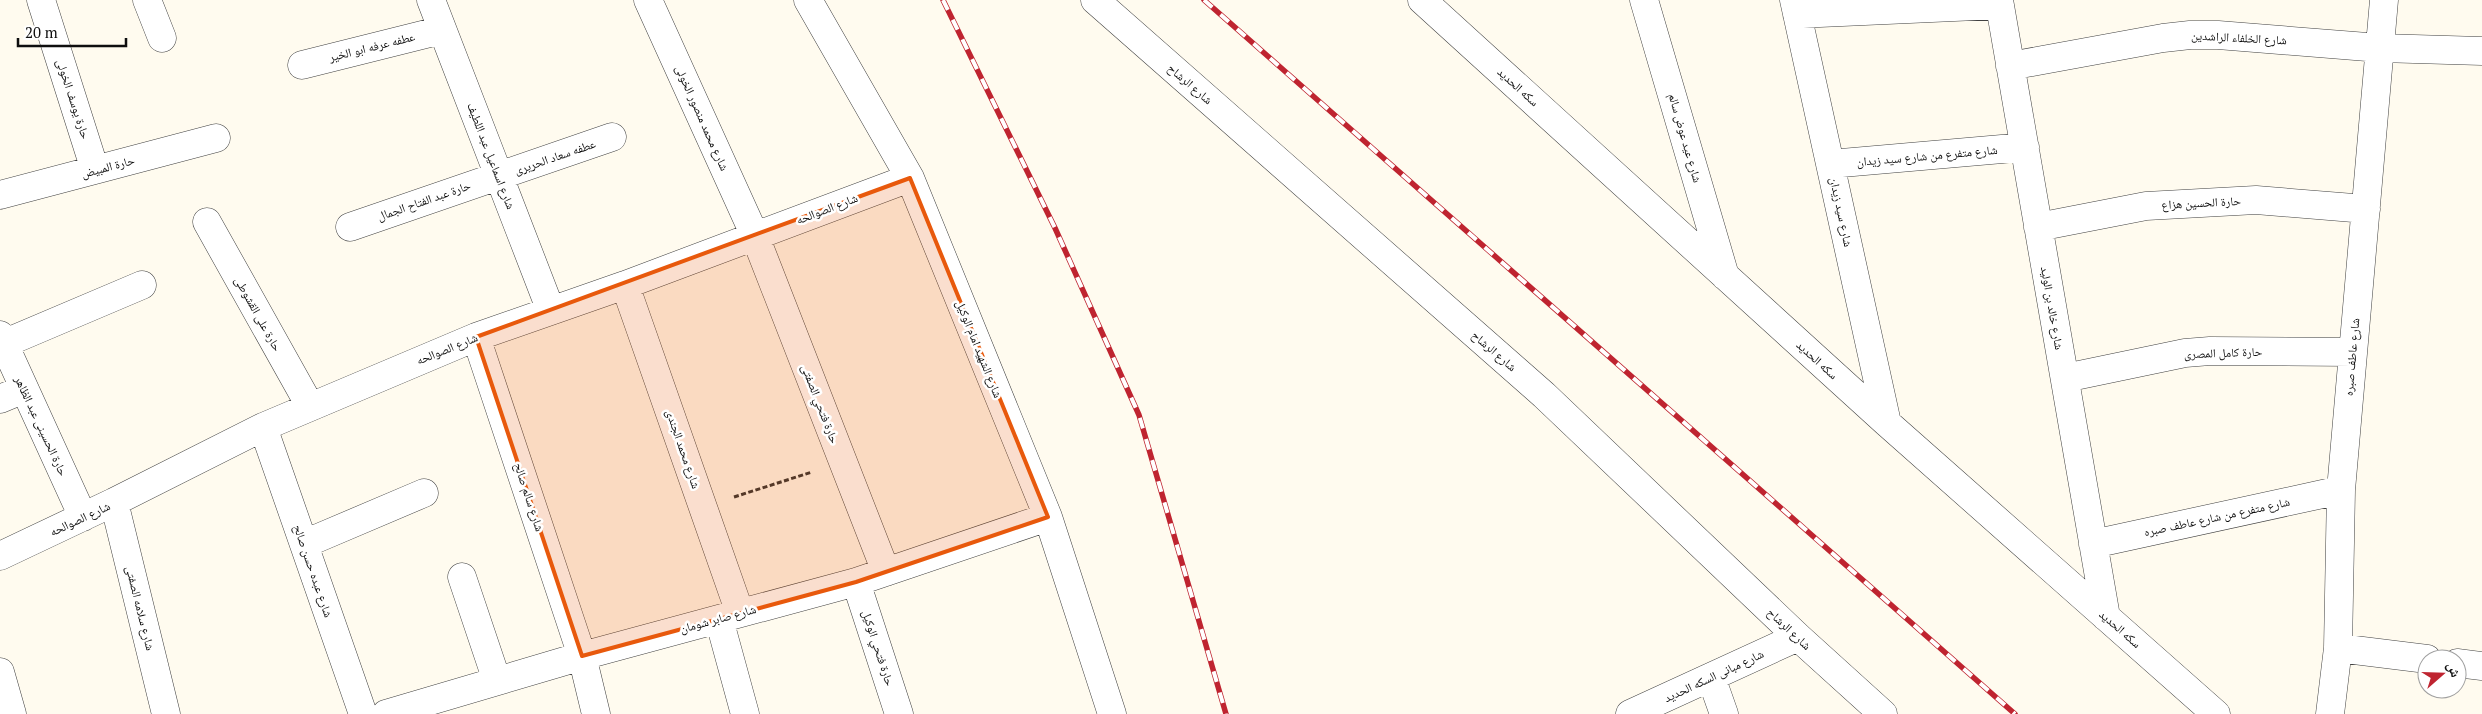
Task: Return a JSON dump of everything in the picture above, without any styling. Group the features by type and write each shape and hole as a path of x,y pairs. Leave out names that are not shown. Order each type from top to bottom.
{"street":[{"name":"حارة يوسف الخولى","path":"41,0 95,170"},
{"path":"147,0 162,38"},
{"name":"شارع اسماعيل عبد اللطيف","path":"431,0 551,311"},
{"name":"شارع محمد منصور الخولى","path":"648,0 755,236"},
{"name":"شارع الشهيد امام الوكيل","path":"808,0 910,178 1048,517 1112,714"},
{"name":"شارع الرشاح","path":"1095,0 1544,395 1798,637 1883,714"},
{"name":"سكه الحديد","path":"1422,0 1887,423 2216,714"},
{"name":"شارع عيد عوض سالم","path":"1644,0 1726,276"},
{"name":"شارع عاطف صبره","path":"2330,714 2338,648 2340,490 2384,0"},
{"path":"1796,7 1999,2"},
{"name":"شارع خالد بن الوليد","path":"1999,2 2106,616"},
{"name":"شارع سيد زيدان","path":"1796,7 1887,423"},
{"name":"عطفه عرفه ابو الخير","path":"302,64 442,30"},
{"name":"شارع الخلفاء الراشدين","path":"2010,66 2163,38 2190,35 2218,35 2380,48 2482,51"},
{"name":"عطفه سعاد الحريرى","path":"499,176 612,137"},
{"name":"حارة المبيض","path":"0,195 216,138"},
{"name":"شارع متفرع من شارع سيد زيدان","path":"1830,164 2024,148"},
{"name":"حارة عبد الفتاح الجمال","path":"350,227 499,176"},
{"name":"شارع الصوالحه","path":"0,556 114,502 263,427 476,337 625,285 910,178"},
{"name":"حارة الحسين هزاع","path":"2038,227 2146,206 2256,200 2366,209"},
{"name":"حارة على القشوطى","path":"207,222 310,406"},
{"name":"حارة فتحي الصفتى","path":"755,236 886,572"},
{"path":"2,340 142,285"},
{"name":"شارع محمد الجندى","path":"625,285 703,507 730,616 744,714"},
{"name":"شارع سالم صالح","path":"476,337 582,656 596,714"},
{"name":"حارة الحسينى عبد الظاهر","path":"2,340 12,394 83,517"},
{"name":"حارة كامل المصرى","path":"2064,378 2185,353 2210,351 2353,352"},
{"name":"شارع عبده حسن صالح","path":"263,427 363,714"},
{"name":"شارع متفرع من شارع عاطف صبره","path":"2093,544 2340,490"},
{"path":"304,544 424,493"},
{"name":"شارع سلامه الصفتى","path":"114,502 166,714"},
{"name":"شارع صابر شومان","path":"386,714 446,706 497,682 582,656 856,582 1048,517"},
{"path":"462,577 497,682"},
{"name":"حارة فتحي الوكيل","path":"856,582 899,714"},
{"name":"شارع مبانى السكه الحديد","path":"1630,714 1798,637"},
{"path":"2338,648 2417,659"},
{"path":"2467,664 2482,666"},
{"path":"0,672 12,714"},
{"path":"1711,677 1724,714"}],"path":[{"path":"703,507 843,462"}],"highlighted area":[{"path":"910,178 1048,517 856,582 582,656 476,337"}],"railway":[{"path":"943,0 1055,228 1139,415 1226,714"},
{"path":"1204,0 2015,714"}]}
